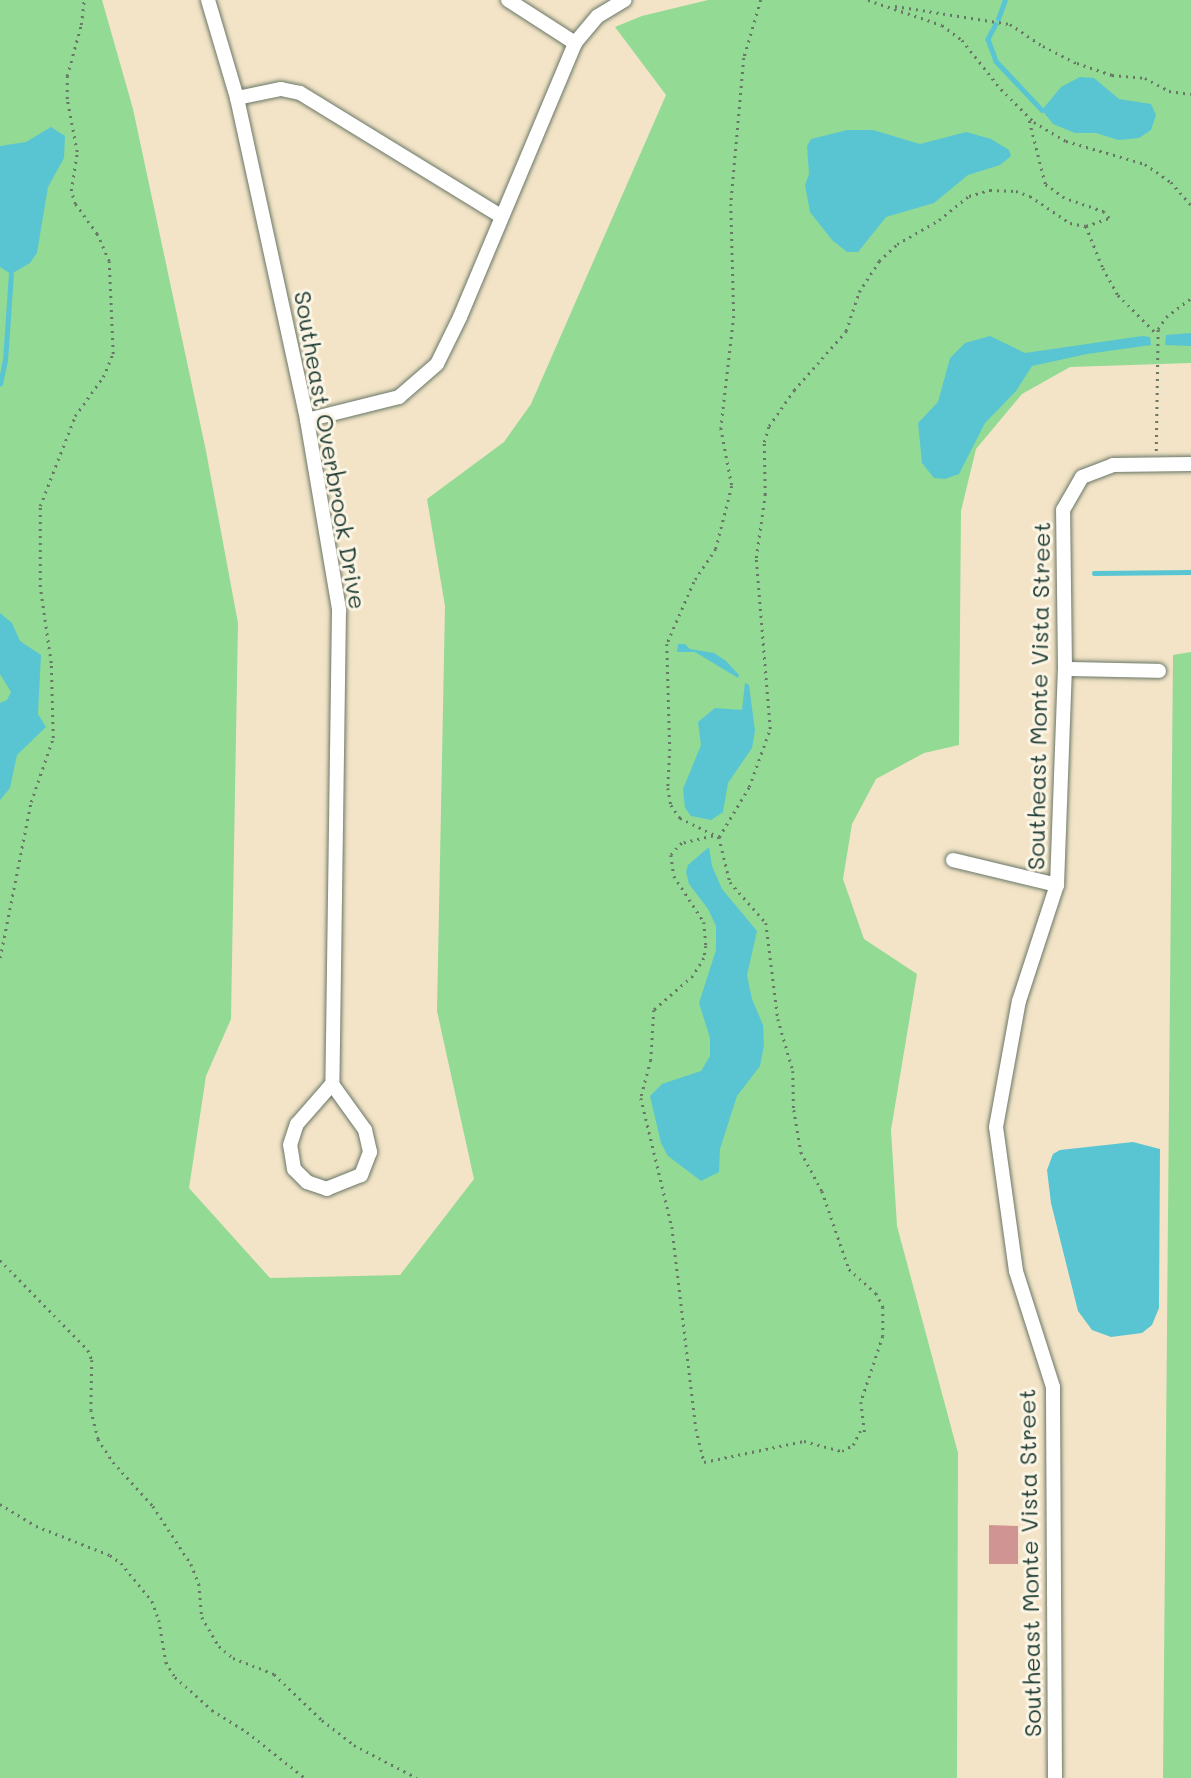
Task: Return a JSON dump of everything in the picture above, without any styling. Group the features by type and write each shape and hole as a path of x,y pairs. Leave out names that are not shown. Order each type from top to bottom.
{"street":[{"name":"Southeast Overbrook Drive","path":"208,0 237,98 307,420 339,610 332,1084"},
{"path":"508,0 575,43"},
{"path":"307,420 399,397 437,363 460,317 575,43 598,16 625,0"},
{"path":"237,98 281,89 300,93 501,216"},
{"path":"1156,464 1191,464"},
{"name":"Southeast Monte Vista Street","path":"1055,1778 1053,1387 1016,1271 996,1128 1019,1001 1057,885 1065,669 1063,510 1082,477 1113,465 1156,464"},
{"path":"1065,669 1159,671"},
{"path":"953,860 1057,885"},
{"path":"332,1084 365,1130 370,1152 361,1175 327,1189 307,1182 294,1169 290,1145 297,1124 332,1084"}],"path":[{"path":"0,958 31,802 53,738 50,657 40,595 40,506 75,416 103,377 113,354 109,261 97,234 75,204 71,191 77,152 66,99 66,76 82,25 84,0"},
{"path":"719,837 680,818 669,796 667,648 694,582 716,549 732,486 721,428 734,316 731,204 744,58 761,0"},
{"path":"868,0 929,19 952,32 1028,117 1066,141 1145,164 1171,182 1191,205"},
{"path":"884,5 1010,24 1043,46 1077,63 1112,75 1146,78 1169,91 1191,94"},
{"path":"865,1436 862,1396 883,1336 883,1307 876,1293 849,1269 822,1191 801,1152 794,1110 793,1071 778,1018 768,929 764,918 730,882 719,837 749,787 770,729 756,558 765,495 763,449 769,426 794,390 846,331 859,292 879,261 897,244 939,220 969,196 990,190 1016,191 1030,196 1060,219 1086,226 1109,216 1063,198 1045,184 1028,117"},
{"path":"1086,226 1103,268 1118,295 1157,335"},
{"path":"1156,464 1157,335 1166,317 1191,298"},
{"path":"713,836 677,845 671,855 673,873 705,926 706,946 704,958 693,976 654,1010 651,1060 641,1098 672,1227 696,1429 704,1462 804,1441 842,1451 853,1445 863,1424"},
{"path":"0,1259 88,1350 92,1360 90,1410 98,1439 113,1462 153,1506 191,1564 199,1584 202,1617 219,1646 233,1658 274,1674 322,1720 354,1745 417,1778"},
{"path":"0,1504 36,1525 117,1560 135,1577 152,1601 159,1620 166,1662 175,1678 212,1710 247,1732 305,1778"}],"green space":[{"path":"0,0 102,0 133,109 206,451 238,623 231,1019 206,1076 189,1188 270,1278 400,1275 474,1179 437,1011 445,606 427,499 504,442 531,404 666,95 615,27 642,16 708,0 1191,0 1191,363 1070,367 1022,394 976,449 961,511 959,745 924,753 876,779 852,824 843,879 864,939 917,974 891,1130 897,1226 958,1453 957,1778 0,1778"},
{"path":"1191,652 1191,1778 1163,1778 1173,655"}],"water":[{"path":"1080,77 1094,78 1119,99 1151,104 1156,115 1151,130 1139,138 1118,140 1096,133 1075,133 1053,124 1042,110 1061,87"},
{"path":"51,127 65,136 64,158 48,187 37,253 30,263 11,274 0,267 0,146 26,142"},
{"path":"847,130 873,130 920,144 966,132 991,139 1009,150 1011,156 1000,165 968,175 934,203 886,217 858,252 847,252 832,240 810,212 805,185 809,174 807,146 811,139"},
{"path":"1191,333 1191,346 1165,345 1166,335"},
{"path":"990,336 1025,353 1142,336 1150,337 1151,345 1087,354 1032,366 1016,391 985,423 959,474 945,479 934,478 922,463 918,423 938,402 950,358 965,343"},
{"path":"0,613 12,623 20,641 41,655 38,714 46,727 17,755 10,788 0,800 0,703 7,700 11,692 0,674"},
{"path":"678,644 714,653 726,661 739,675 738,678 695,652 677,652"},
{"path":"745,683 749,685 755,731 752,748 728,783 723,812 711,820 691,816 685,808 683,789 701,745 698,722 715,708 742,710"},
{"path":"709,847 712,866 722,889 757,931 747,975 752,999 763,1025 764,1045 760,1066 737,1096 720,1149 719,1172 701,1181 668,1156 661,1143 650,1096 662,1084 701,1071 710,1056 710,1038 699,1003 716,950 716,926 708,909 689,884 686,872 688,865"},
{"path":"1133,1142 1160,1149 1159,1308 1152,1325 1142,1333 1111,1337 1092,1330 1078,1311 1051,1203 1047,1170 1053,1154 1060,1150"}],"building":[{"path":"989,1525 1018,1526 1018,1564 989,1564"}],"waterway":[{"path":"998,19 1005,0"},
{"path":"996,24 988,39 996,61 1042,110"},
{"path":"0,384 5,361 11,274"},
{"path":"1094,573 1191,572"}]}
